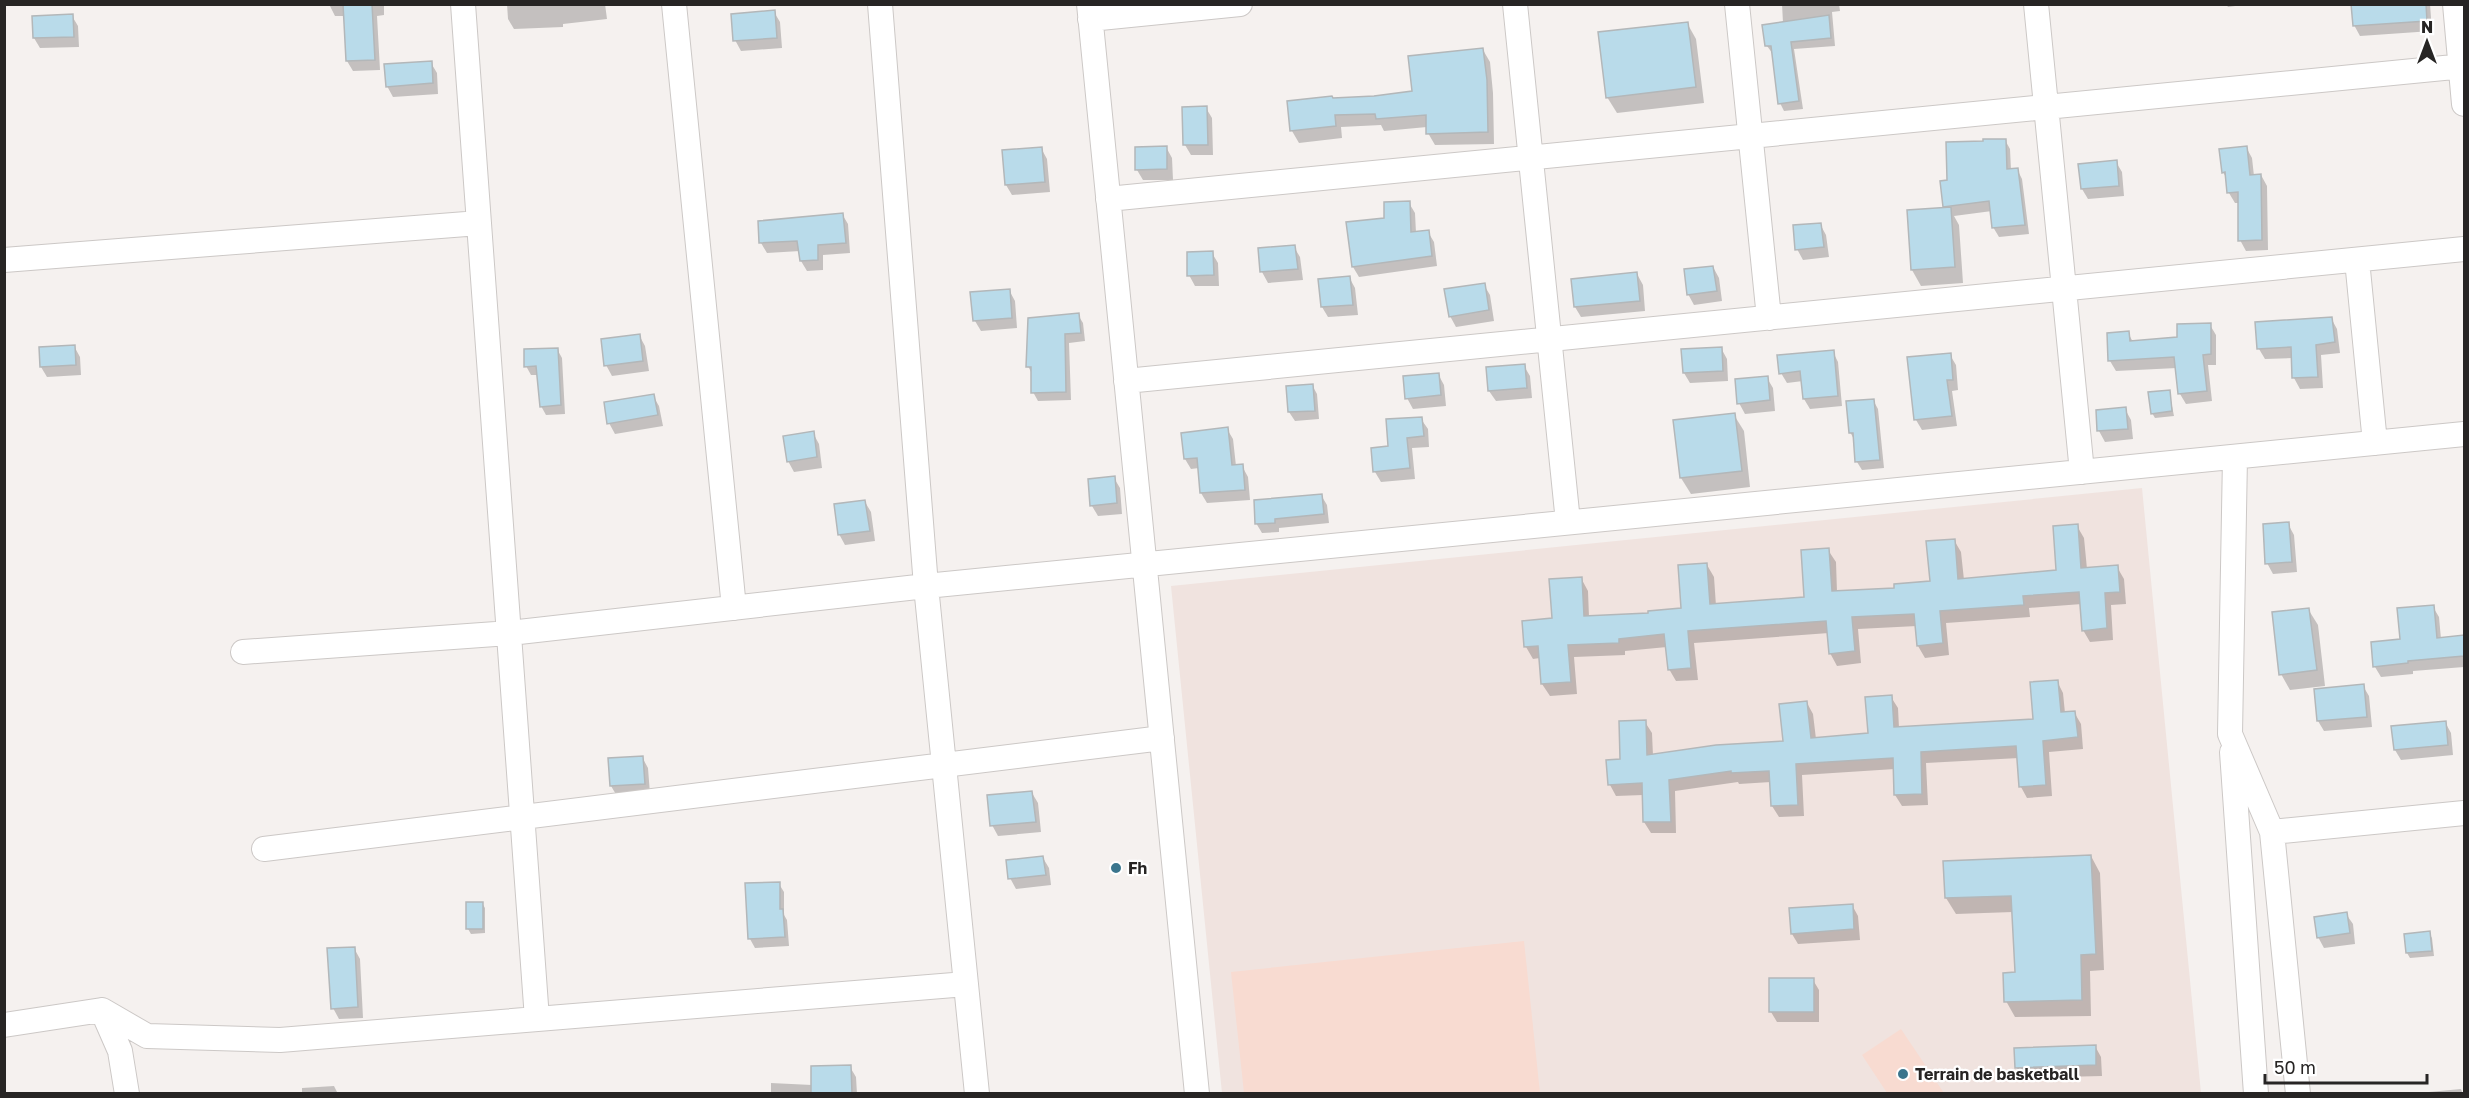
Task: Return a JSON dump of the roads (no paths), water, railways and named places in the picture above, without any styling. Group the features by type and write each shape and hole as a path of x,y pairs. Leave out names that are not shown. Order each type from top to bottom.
{"street":[{"path":"462,4 537,1019"},
{"path":"674,4 734,608"},
{"path":"880,4 927,585 977,1094"},
{"path":"1197,1094 1089,12 1240,4"},
{"path":"1515,4 1568,522"},
{"path":"1737,4 1768,318"},
{"path":"2036,4 2082,472"},
{"path":"2455,4 2463,66 2464,104"},
{"path":"1108,199 2463,66"},
{"path":"4,260 479,223"},
{"path":"1126,381 2464,249"},
{"path":"2357,260 2375,443"},
{"path":"243,652 510,633 927,585 2464,434"},
{"path":"2235,457 2230,735 2256,1094"},
{"path":"2230,735 2272,832 2298,1094"},
{"path":"264,849 1162,738"},
{"path":"2272,832 2464,813"},
{"path":"4,1024 102,1010 147,1036 280,1040 966,984"},
{"path":"102,1010 120,1051 127,1094"}],"place":[{"name":"Fh","path":"1116,868"},
{"name":"Terrain de basketball","path":"1903,1074"}]}
